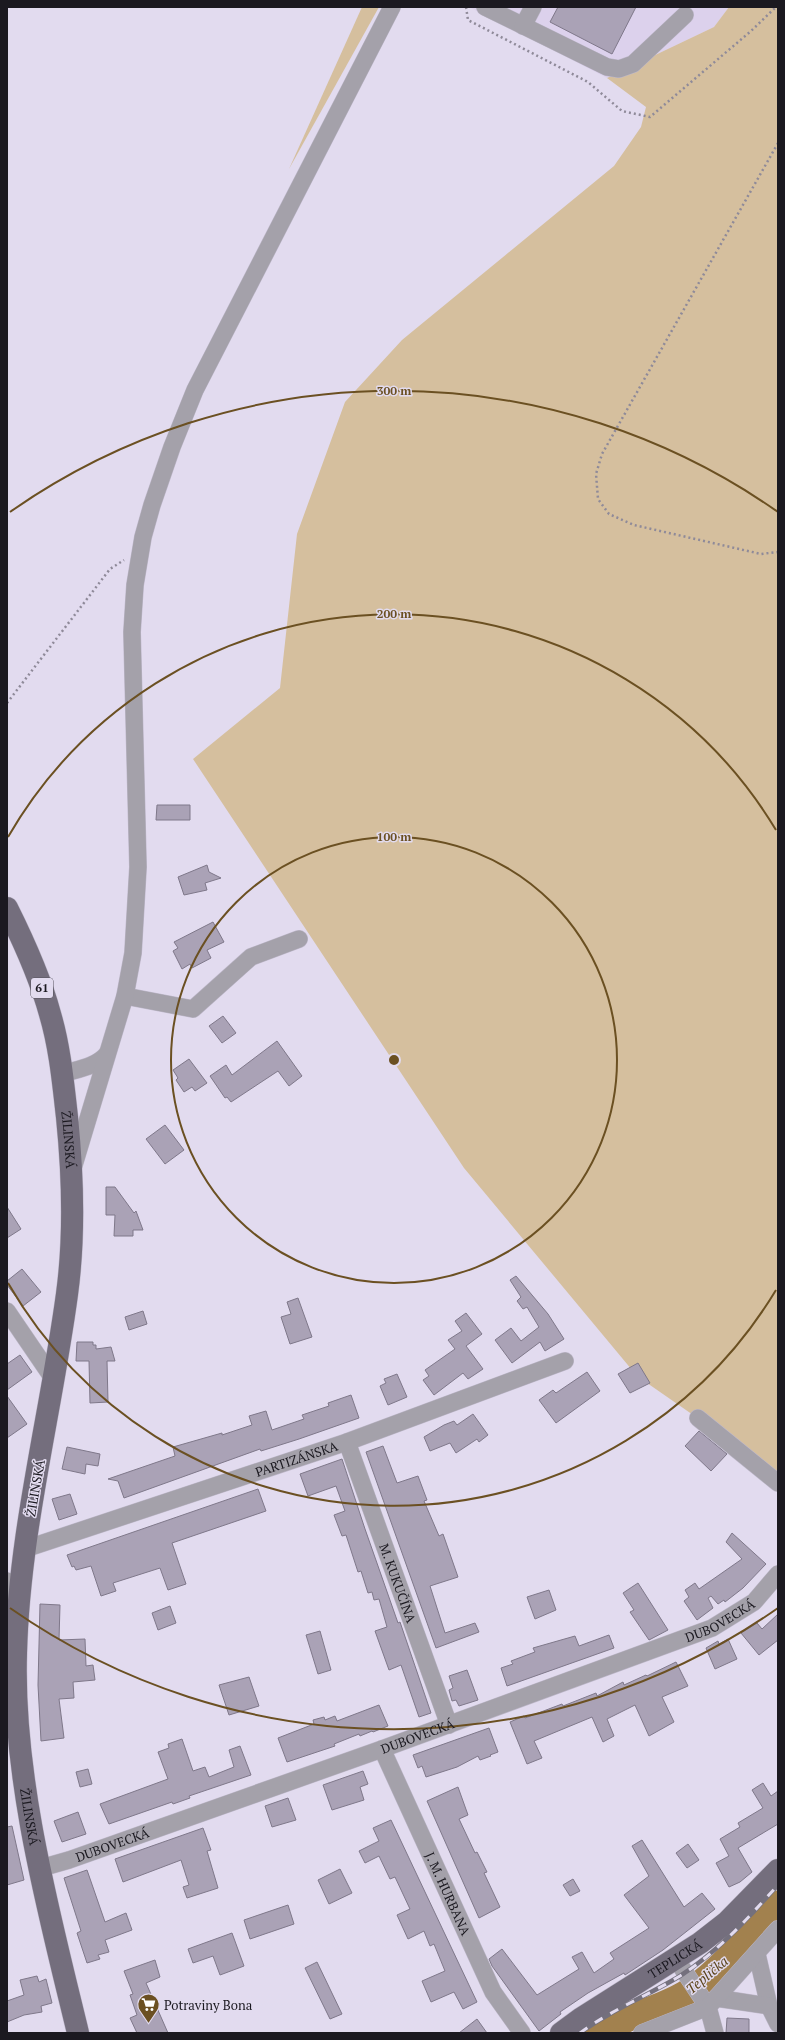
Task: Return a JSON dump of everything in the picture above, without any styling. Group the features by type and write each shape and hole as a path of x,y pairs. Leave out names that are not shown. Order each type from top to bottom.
{"main road":[{"name":"ŽILINSKÁ","path":"7,908 29,953 48,1008 62,1074 73,1171 73,1208 68,1292 25,1549 11,1593 16,1653 17,1709 26,1792 41,1868 78,2033"},
{"name":"TEPLICKÁ","path":"561,2033 580,2019 676,1959 727,1922 778,1870"}],"street":[{"path":"73,1171 125,996 133,953 137,905 138,837 132,632 135,584 144,537 172,447 195,390 392,7"},
{"path":"484,7 607,67 620,69 633,64 685,15"},
{"path":"523,26 533,7"},
{"path":"125,996 193,1009 251,957 299,939"},
{"path":"62,1074 94,1065 102,1060 107,1054"},
{"path":"7,1311 54,1380"},
{"name":"PARTIZÁNSKA","path":"25,1549 347,1442 565,1361"},
{"path":"698,1418 778,1483"},
{"name":"M. KUKUČÍNA","path":"347,1442 449,1724"},
{"name":"DUBOVECKÁ","path":"41,1868 69,1860 382,1749 712,1628 754,1602 778,1574"},
{"name":"J. M. HURBANA","path":"382,1749 493,1992 522,2033"},
{"path":"642,2033 708,1999 756,1954 778,1929"},
{"path":"756,1954 769,2006 778,2024"},
{"path":"676,1959 689,1978 708,1999 715,2033"},
{"path":"708,1999 769,2006"}],"path":[{"path":"466,7 468,20 588,82 622,111 650,116 746,36 776,7"},
{"path":"778,143 602,454 596,474 598,499 609,514 634,525 761,554 778,552"},
{"path":"7,703 110,569 131,556"}],"shaded area":[{"path":"362,7 379,7 289,169"},
{"path":"469,7 729,7 714,27 607,78"},
{"path":"729,7 778,7 778,1474 637,1376 464,1168 193,759 280,688 297,534 345,402 402,340 614,166 641,127 646,107 607,78 714,27"}],"building":[{"path":"558,7 636,7 612,54 550,22"},
{"path":"157,805 190,805 190,820 156,820"},
{"path":"207,865 209,872 221,878 205,883 207,890 184,895 178,877"},
{"path":"213,922 224,942 207,950 211,958 192,968 190,964 182,969 173,951 178,948 174,942"},
{"path":"223,1016 236,1033 222,1043 209,1026"},
{"path":"277,1041 302,1076 289,1086 278,1071 231,1102 227,1097 225,1098 210,1076 226,1065 232,1075"},
{"path":"189,1059 207,1083 195,1091 192,1087 184,1092 176,1080 178,1078 173,1070"},
{"path":"165,1125 184,1150 165,1164 146,1139"},
{"path":"106,1187 115,1187 134,1213 136,1211 143,1230 133,1230 133,1236 114,1236 115,1215 106,1215"},
{"path":"7,1207 21,1229 7,1238"},
{"path":"22,1269 41,1292 23,1306 7,1285 7,1281"},
{"path":"516,1276 548,1314 564,1339 545,1351 540,1342 512,1363 495,1340 511,1328 521,1341 539,1327 527,1307 523,1309 517,1301 521,1297 510,1280"},
{"path":"298,1298 312,1337 290,1344 281,1317 291,1314 287,1302"},
{"path":"143,1311 147,1324 129,1330 125,1317"},
{"path":"466,1313 482,1334 466,1346 483,1369 468,1379 463,1373 434,1395 423,1380 429,1376 425,1370 455,1349 448,1340 462,1331 455,1321"},
{"path":"77,1342 93,1342 93,1345 96,1345 96,1349 111,1347 115,1361 107,1361 108,1402 90,1403 89,1361 76,1361"},
{"path":"20,1355 32,1372 7,1390 7,1364"},
{"path":"638,1363 650,1383 630,1393 618,1374"},
{"path":"587,1372 600,1391 556,1423 539,1400 553,1390 556,1393"},
{"path":"397,1374 407,1397 388,1405 380,1386 386,1383 384,1379"},
{"path":"351,1395 359,1418 299,1439 261,1451 260,1449 124,1498 118,1481 108,1479 175,1456 173,1447 222,1433 222,1435 252,1425 249,1416 266,1411 272,1430 304,1419 302,1415 329,1406 328,1403"},
{"path":"7,1396 27,1424 7,1438"},
{"path":"473,1414 488,1435 479,1442 477,1439 456,1453 450,1443 430,1451 424,1437 454,1421 457,1425"},
{"path":"699,1431 727,1454 711,1471 685,1446"},
{"path":"383,1446 397,1483 418,1476 427,1500 424,1501 439,1536 443,1534 458,1577 430,1586 445,1633 475,1623 479,1632 436,1648 366,1452"},
{"path":"67,1447 100,1454 98,1466 86,1464 85,1474 62,1469"},
{"path":"342,1459 365,1529 398,1623 400,1622 431,1713 419,1717 401,1665 389,1670 375,1631 387,1627 379,1599 374,1600 372,1592 368,1593 361,1571 358,1572 346,1535 342,1536 334,1515 345,1511 336,1486 308,1496 300,1474"},
{"path":"258,1489 266,1511 172,1543 186,1584 168,1590 160,1568 113,1583 116,1591 101,1596 91,1566 76,1570 74,1566 72,1567 67,1555"},
{"path":"70,1494 77,1514 59,1520 52,1499"},
{"path":"732,1533 766,1564 743,1588 725,1602 724,1600 718,1604 711,1596 708,1598 713,1608 697,1620 684,1601 689,1597 685,1590 695,1583 699,1589 742,1559 726,1542"},
{"path":"638,1583 668,1630 649,1640 630,1612 634,1610 623,1593"},
{"path":"549,1590 556,1610 535,1619 527,1597"},
{"path":"40,1604 60,1605 59,1640 85,1639 86,1666 93,1665 95,1680 73,1682 74,1698 59,1699 64,1738 41,1741 38,1685"},
{"path":"170,1606 176,1623 158,1630 152,1613"},
{"path":"778,1614 778,1640 759,1655 741,1633 757,1623 762,1629"},
{"path":"320,1631 331,1670 318,1674 306,1635"},
{"path":"609,1635 614,1648 507,1686 501,1668 513,1664 511,1661 535,1652 533,1648 575,1636 579,1646"},
{"path":"728,1639 737,1659 715,1669 706,1648 718,1641 719,1644"},
{"path":"676,1662 688,1686 662,1697 674,1722 649,1736 635,1705 607,1719 614,1736 603,1742 592,1717 534,1741 542,1758 527,1764 510,1722 562,1704 563,1706 596,1693 597,1696 623,1682 624,1685"},
{"path":"467,1670 478,1700 459,1706 456,1700 452,1701 449,1690 453,1688 449,1676"},
{"path":"249,1677 259,1706 229,1715 219,1685"},
{"path":"379,1705 388,1726 360,1736 359,1734 334,1744 335,1746 287,1762 278,1738 314,1724 313,1720 324,1717 325,1720 335,1716 337,1721"},
{"path":"489,1728 498,1752 490,1755 491,1756 480,1760 478,1756 457,1767 426,1777 422,1766 418,1768 413,1755"},
{"path":"182,1739 193,1771 205,1767 209,1777 234,1767 229,1750 240,1746 251,1775 189,1796 190,1798 173,1804 172,1802 109,1824 100,1804 168,1779 158,1752 169,1748 168,1744"},
{"path":"88,1769 92,1784 80,1787 76,1772"},
{"path":"363,1771 368,1784 360,1787 364,1800 332,1810 323,1785"},
{"path":"763,1783 771,1796 778,1791 778,1824 738,1848 752,1872 740,1882 729,1887 716,1863 729,1856 720,1839 740,1827 738,1823 763,1808 752,1790"},
{"path":"458,1787 468,1815 459,1819 475,1853 477,1852 487,1872 484,1873 500,1907 479,1918 427,1801"},
{"path":"288,1798 296,1820 272,1827 265,1806"},
{"path":"78,1812 86,1834 62,1842 54,1821"},
{"path":"391,1820 477,2002 463,2009 454,1992 431,2002 422,1981 445,1971 434,1944 430,1946 424,1931 408,1939 397,1915 410,1909 395,1877 390,1879 379,1856 365,1863 359,1851 379,1841 373,1828"},
{"path":"12,1826 24,1880 7,1885 7,1827"},
{"path":"203,1828 211,1850 207,1851 218,1888 187,1898 183,1887 189,1885 181,1860 123,1882 115,1859"},
{"path":"642,1840 684,1907 702,1893 715,1909 663,1950 625,1975 624,1973 588,1993 560,2012 561,2014 539,2031 492,1966 489,1959 502,1949 537,1995 579,1969 572,1957 582,1952 594,1973 614,1959 610,1953 649,1928 624,1895 649,1876 632,1846"},
{"path":"688,1844 699,1860 687,1868 676,1853"},
{"path":"340,1869 352,1893 329,1904 318,1880"},
{"path":"87,1870 105,1922 126,1913 132,1930 105,1940 109,1952 98,1955 100,1959 87,1963 77,1933 81,1931 64,1878"},
{"path":"573,1879 580,1891 570,1896 563,1885"},
{"path":"288,1905 294,1924 250,1939 244,1920"},
{"path":"232,1933 244,1966 220,1975 213,1956 193,1963 188,1949"},
{"path":"155,1960 160,1977 146,1983 168,2033 137,2033 130,2018 137,2015 130,1995 133,1994 124,1971"},
{"path":"317,1962 342,2014 330,2019 305,1968"},
{"path":"37,1976 39,1982 46,1979 52,2003 41,2006 42,2012 24,2015 7,2022 7,2001 24,1995 20,1980"},
{"path":"727,2018 749,2019 749,2033 726,2033"},
{"path":"477,2019 487,2033 459,2033"}],"waterway":[{"name":"Teplička","path":"598,2033 619,2022 675,2000 697,1986 722,1965 778,1904"}],"railway":[{"path":"580,2033 604,2017 668,1983 694,1967 732,1934 778,1885"}],"place":[{"name":"Potraviny Bona","path":"149,2024"}]}
